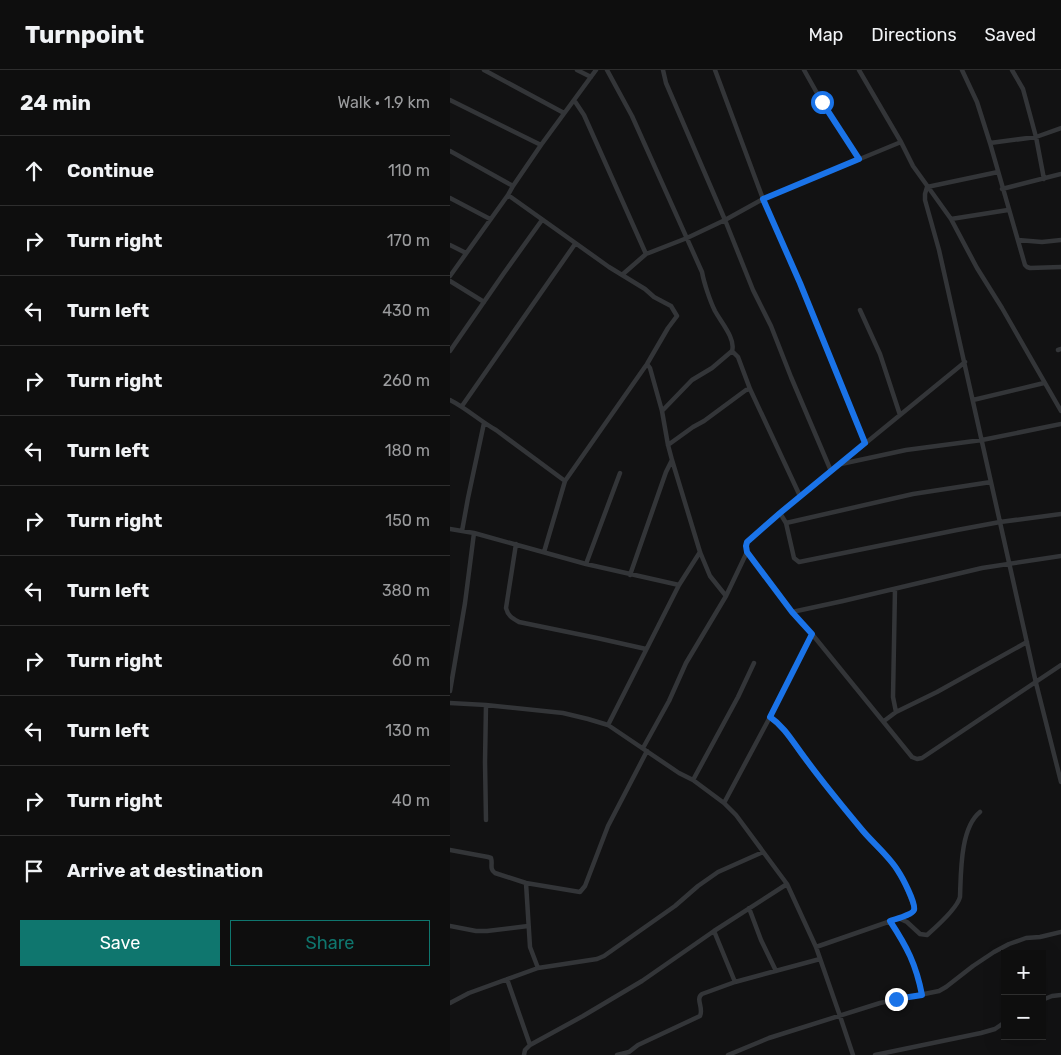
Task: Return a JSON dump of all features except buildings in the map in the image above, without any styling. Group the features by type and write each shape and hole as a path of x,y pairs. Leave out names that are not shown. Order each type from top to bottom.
{"street":[{"path":"484,70 564,112"},
{"path":"577,70 590,77"},
{"path":"450,276 564,112 596,70"},
{"path":"607,70 632,116 702,272 715,311 733,344 732,351 712,368 692,380 662,411"},
{"path":"663,70 666,83 753,290 771,326 831,471"},
{"path":"715,70 763,199 800,283 865,443"},
{"path":"804,70 822,102 859,159"},
{"path":"859,70 913,166 951,219 977,268 1061,411"},
{"path":"962,70 976,102 990,143 1008,210 1027,267 1061,267"},
{"path":"1012,70 1023,89 1036,137 1044,179"},
{"path":"450,100 541,145"},
{"path":"574,100 584,115 646,254"},
{"path":"990,143 1036,137 1061,128"},
{"path":"623,274 646,254 687,238 763,199 901,142"},
{"path":"450,151 513,186"},
{"path":"927,187 998,172"},
{"path":"1002,189 1061,174"},
{"path":"927,187 925,194 926,205 939,250 1036,683 1061,782"},
{"path":"508,195 575,244 623,274 654,297 671,306 677,316 647,364 565,481 544,552"},
{"path":"450,198 490,219"},
{"path":"951,219 1008,210"},
{"path":"450,351 542,220"},
{"path":"1018,240 1042,242 1061,240"},
{"path":"462,406 575,244"},
{"path":"450,245 466,253"},
{"path":"450,281 484,302"},
{"path":"860,310 880,354 900,415"},
{"path":"732,351 738,357 750,389 800,496"},
{"path":"965,362 780,513 747,542 747,552 792,612 912,757 917,759 922,758 1061,666"},
{"path":"647,364 650,368 662,411 672,460 700,552 710,576 726,596"},
{"path":"973,400 1044,383"},
{"path":"668,445 750,389"},
{"path":"450,400 462,406 484,424 496,430 565,481"},
{"path":"462,531 484,424"},
{"path":"839,465 906,450 982,440 1061,424"},
{"path":"630,575 666,472 672,460"},
{"path":"586,564 620,473"},
{"path":"786,523 912,494 991,482"},
{"path":"780,513 786,523 794,558 800,562 1000,522 1061,514"},
{"path":"450,529 474,533 586,564 678,585"},
{"path":"450,691 465,603 474,533"},
{"path":"516,544 506,608 507,614 519,622 646,650"},
{"path":"608,725 678,585 700,552"},
{"path":"450,850 488,856 491,858 492,871 526,883 576,892 583,890 608,826 686,664 726,596 747,552"},
{"path":"792,612 982,568 1061,556"},
{"path":"895,589 893,697 896,712"},
{"path":"724,803 812,634"},
{"path":"884,721 896,712 937,692 1027,642"},
{"path":"693,780 738,697 754,663"},
{"path":"450,703 486,704 563,713 608,725 679,773 693,780 724,803 736,815 787,884 816,947 853,1055"},
{"path":"486,704 486,820"},
{"path":"770,717 786,732 803,757 864,833 895,866 914,908 911,914 816,947"},
{"path":"898,918 907,922 920,934 927,935 955,908 960,897 963,852 967,834 971,822 980,812"},
{"path":"450,1003 469,992 538,968 597,959 604,956 675,906 718,872 764,852"},
{"path":"526,883 530,947 538,968"},
{"path":"524,1055 525,1050 530,1045 642,981 748,908 787,884"},
{"path":"748,908 776,971"},
{"path":"890,921 912,959 919,977 922,995"},
{"path":"450,926 487,931 528,926"},
{"path":"714,931 734,982"},
{"path":"728,1055 769,1038 880,1002 939,991 973,966 1009,944 1026,938 1061,932"},
{"path":"618,1055 629,1052 663,1032 700,1016 702,1012 700,995 734,982 820,959"},
{"path":"506,979 530,1045"},
{"path":"1046,998 1061,995"},
{"path":"875,1055 981,1033 1001,1024"}],"route":[{"path":"822,102 859,159 763,199 800,283 865,443 780,513 747,542 746,546 747,552 792,612 812,634 770,717 786,732 803,757 864,833 895,866 904,881 914,908 911,914 890,921 912,959 919,977 922,995 896,999"}]}
